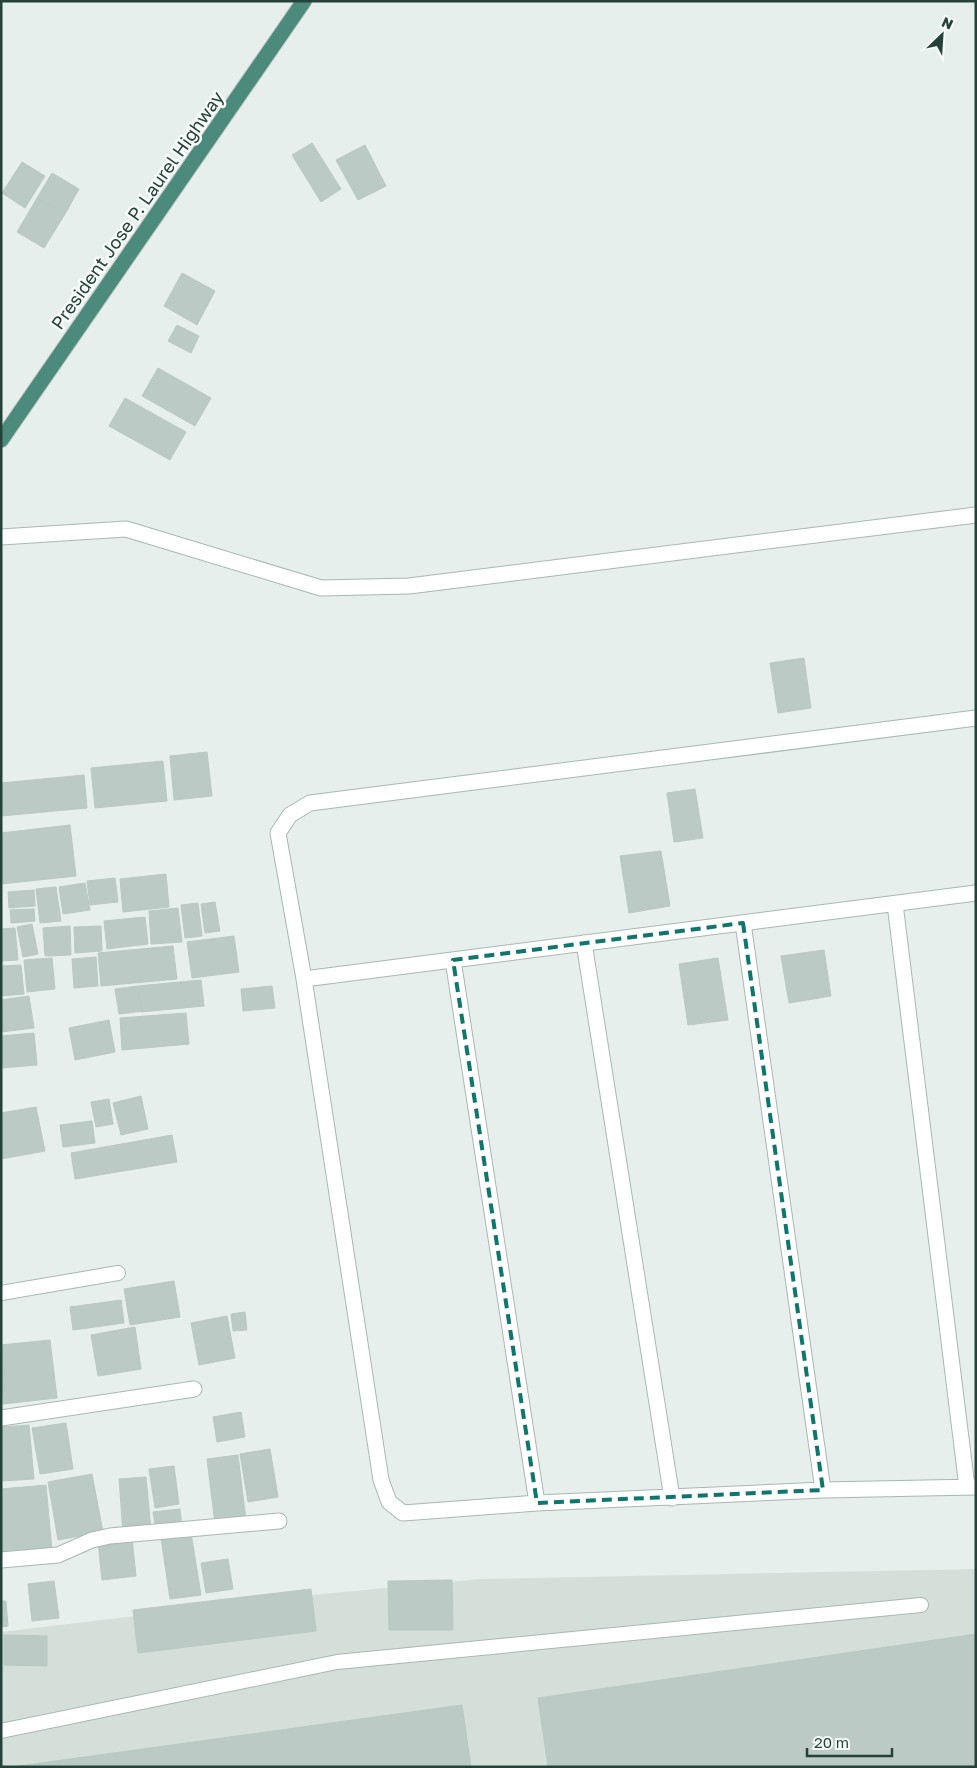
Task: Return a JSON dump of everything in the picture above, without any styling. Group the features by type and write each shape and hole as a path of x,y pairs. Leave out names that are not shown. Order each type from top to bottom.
{"highway":[{"name":"President Jose P. Laurel Highway","path":"1,440 304,1"}],"street":[{"path":"1,536 126,529 321,588 409,586 976,515"},
{"path":"895,904 972,1487 822,1490 537,1503 403,1513 389,1502 380,1480 304,979 278,833 290,815 310,803 976,718"},
{"path":"304,979 976,893"},
{"path":"743,924 822,1490"},
{"path":"584,944 672,1498"},
{"path":"453,960 537,1503"},
{"path":"1,1418 194,1389"},
{"path":"1,1560 58,1556 92,1540 110,1536 279,1521"}],"lane":[{"path":"1,1293 118,1273"},
{"path":"1,1731 337,1662 921,1605"}],"highlighted area":[{"path":"743,923 823,1490 537,1503 453,960"}],"shaded area":[{"path":"976,1569 976,1767 1,1767 1,1632 313,1595 480,1579"}],"building":[{"path":"312,143 341,189 321,202 292,155"},
{"path":"365,145 386,186 358,200 336,160"},
{"path":"22,162 45,176 25,208 2,193"},
{"path":"52,173 79,189 65,214 37,198"},
{"path":"37,198 65,214 44,248 17,232"},
{"path":"182,273 215,291 197,325 164,306"},
{"path":"177,325 199,336 191,353 168,341"},
{"path":"158,368 211,398 195,426 142,396"},
{"path":"125,398 186,432 170,460 109,426"},
{"path":"804,658 811,708 778,713 770,663"},
{"path":"207,752 212,796 174,800 170,756"},
{"path":"163,761 167,801 95,808 91,768"},
{"path":"84,775 87,808 1,816 1,783"},
{"path":"695,789 703,838 674,842 667,793"},
{"path":"70,825 76,876 1,884 1,833"},
{"path":"661,851 670,906 629,913 620,856"},
{"path":"166,874 169,907 123,912 120,879"},
{"path":"115,878 118,902 90,905 87,881"},
{"path":"85,883 90,910 63,914 59,887"},
{"path":"56,887 61,921 40,923 36,889"},
{"path":"34,890 35,906 9,908 8,892"},
{"path":"215,902 220,931 205,933 201,904"},
{"path":"198,903 202,936 185,938 181,905"},
{"path":"178,908 182,942 151,944 149,911"},
{"path":"34,909 35,921 11,923 10,910"},
{"path":"145,917 148,944 107,949 104,921"},
{"path":"32,924 38,954 23,957 17,927"},
{"path":"70,926 71,955 45,956 43,928"},
{"path":"101,926 102,951 75,953 74,927"},
{"path":"15,928 18,960 1,961 1,929"},
{"path":"234,936 239,972 192,978 187,942"},
{"path":"173,946 177,979 101,986 98,953"},
{"path":"824,950 831,996 789,1003 781,956"},
{"path":"96,957 98,986 74,988 72,959"},
{"path":"52,958 55,989 27,992 24,960"},
{"path":"718,958 728,1020 688,1025 679,964"},
{"path":"21,965 24,994 1,996 1,966"},
{"path":"201,980 204,1006 141,1012 138,986"},
{"path":"138,986 143,1011 119,1014 115,989"},
{"path":"272,986 275,1008 243,1011 241,989"},
{"path":"29,996 34,1028 1,1032 1,1000"},
{"path":"186,1013 189,1044 122,1050 120,1018"},
{"path":"109,1020 115,1052 75,1060 69,1028"},
{"path":"34,1033 37,1065 1,1068 1,1036"},
{"path":"141,1096 148,1129 121,1135 113,1103"},
{"path":"109,1099 113,1124 96,1127 91,1102"},
{"path":"36,1107 45,1151 1,1159 1,1113"},
{"path":"92,1121 95,1143 63,1147 60,1125"},
{"path":"172,1135 177,1162 75,1179 71,1153"},
{"path":"174,1281 180,1317 130,1325 124,1289"},
{"path":"121,1300 124,1323 73,1330 70,1307"},
{"path":"245,1312 247,1330 233,1331 231,1314"},
{"path":"227,1316 235,1358 199,1365 191,1323"},
{"path":"135,1327 141,1369 98,1376 91,1335"},
{"path":"50,1340 57,1398 3,1404 1,1345"},
{"path":"241,1412 245,1437 217,1442 213,1417"},
{"path":"66,1423 73,1469 40,1474 32,1428"},
{"path":"29,1425 34,1479 1,1481 1,1427"},
{"path":"270,1449 278,1497 248,1502 240,1454"},
{"path":"238,1455 246,1520 215,1524 207,1459"},
{"path":"174,1466 179,1504 155,1508 149,1469"},
{"path":"92,1474 103,1532 58,1540 48,1482"},
{"path":"146,1477 151,1530 123,1533 119,1479"},
{"path":"46,1485 52,1550 1,1555 1,1489"},
{"path":"180,1509 182,1528 156,1531 153,1512"},
{"path":"191,1533 201,1595 170,1599 161,1538"},
{"path":"132,1538 136,1576 102,1580 98,1542"},
{"path":"228,1559 233,1589 206,1593 201,1563"},
{"path":"452,1580 453,1630 389,1630 388,1581"},
{"path":"54,1581 59,1618 32,1621 28,1584"},
{"path":"311,1589 316,1631 138,1653 133,1610"},
{"path":"1,1601 6,1601 8,1626 1,1627"},
{"path":"976,1634 976,1767 548,1767 538,1698"},
{"path":"4,1635 47,1636 47,1666 4,1665"},
{"path":"462,1705 471,1767 12,1767"}]}
